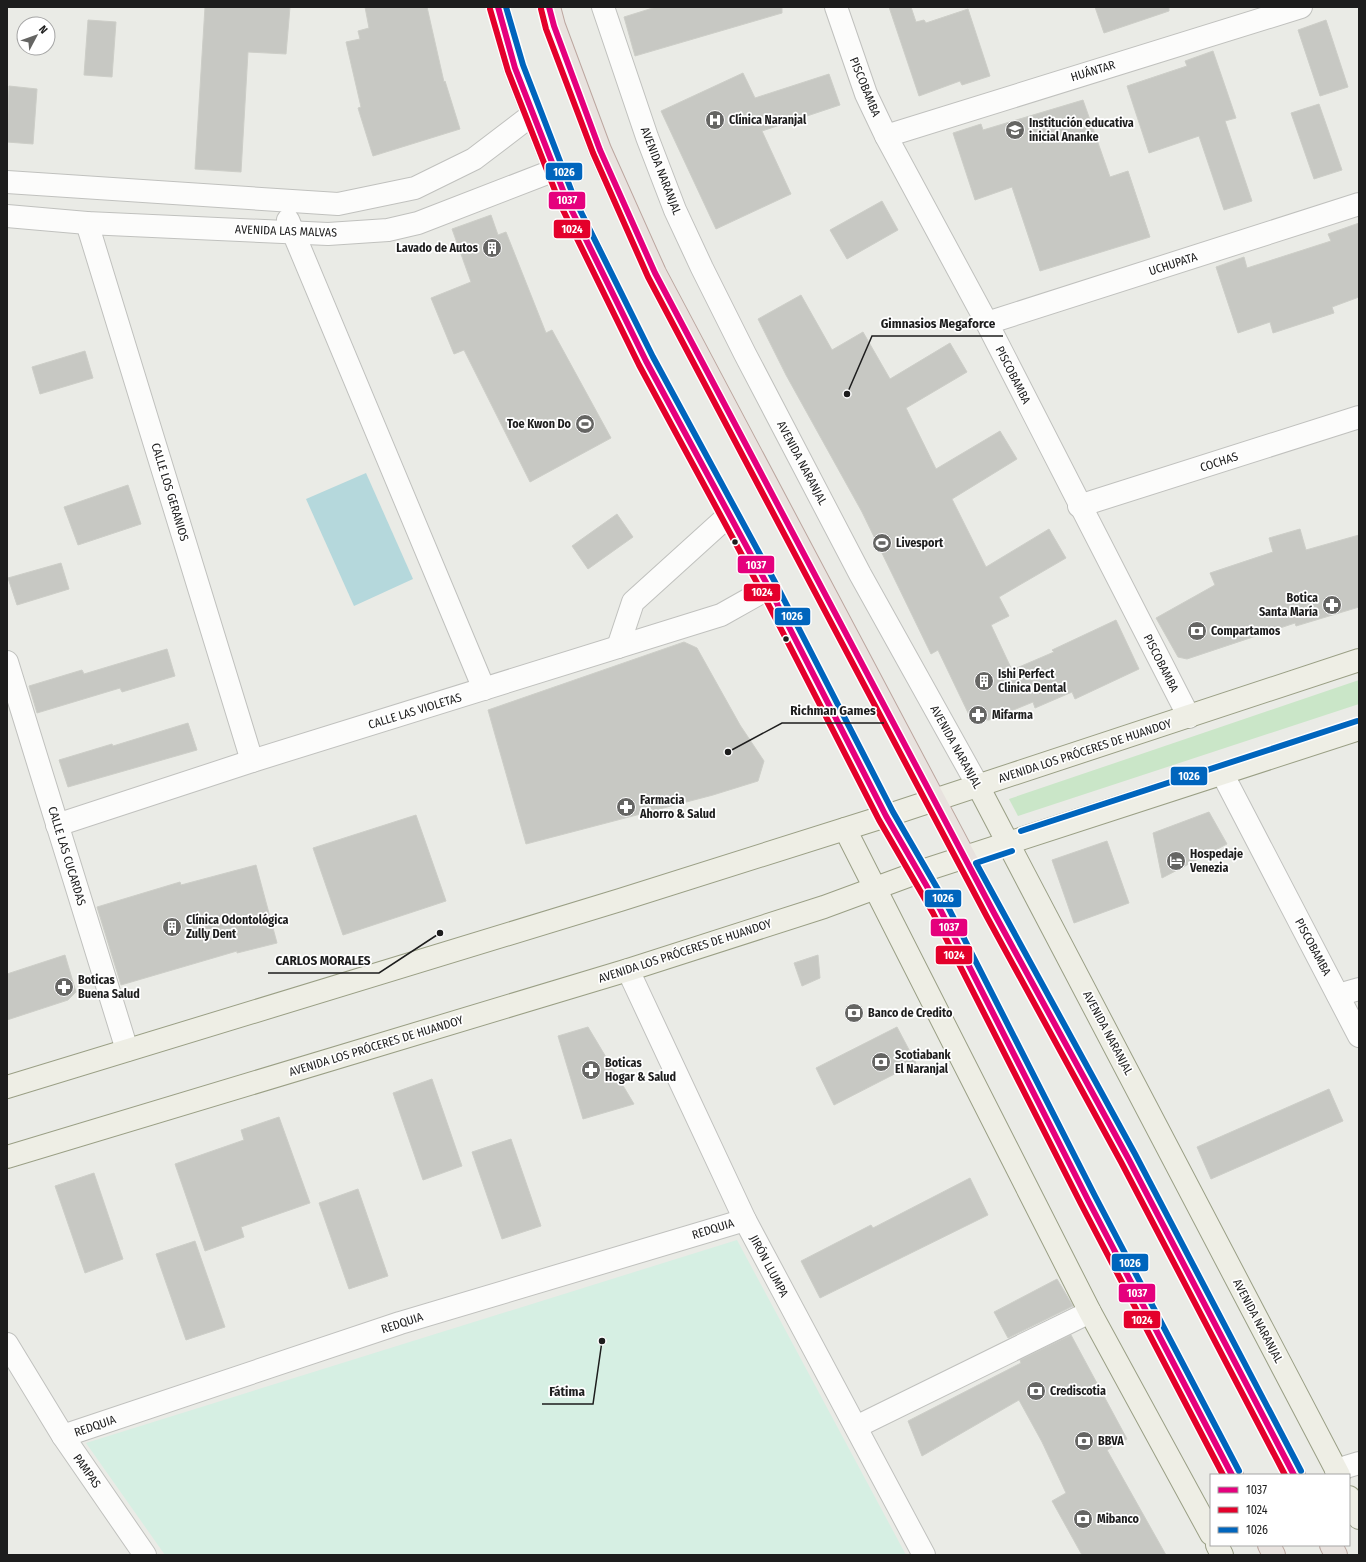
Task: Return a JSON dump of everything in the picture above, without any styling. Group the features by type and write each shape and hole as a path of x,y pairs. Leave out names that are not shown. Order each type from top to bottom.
{"highway":[{"path":"498,7 515,68 568,203 646,361 769,588 886,816 919,872 1231,1474"},
{"path":"549,7 554,26 600,150 655,273 933,800 1128,1158 1293,1474"},
{"path":"1270,1546 1274,1555"},
{"path":"1332,1546 1336,1555"}],"main road":[{"name":"AVENIDA LOS PRÓCERES DE HUANDOY","path":"7,1087 612,902 845,829 1359,660"},
{"name":"AVENIDA LOS PRÓCERES DE HUANDOY","path":"7,1157 628,970 824,907 874,887 919,872 1359,730"},
{"name":"AVENIDA NARANJAL","path":"978,786 1338,1473"},
{"path":"845,829 1090,1312 1210,1532"},
{"path":"1350,1499 1359,1518"},
{"path":"1218,1546 1222,1555"}],"street":[{"name":"AVENIDA NARANJAL","path":"603,7 649,144 675,210 702,268 745,354 860,574 978,786"},
{"name":"PISCOBAMBA","path":"836,7 866,94 886,136 987,323 1189,717"},
{"name":"HUÁNTAR","path":"886,136 1301,7"},
{"path":"7,182 338,204 415,188 474,159 533,114"},
{"name":"AVENIDA LAS MALVAS","path":"7,216 88,223 328,234 388,230 418,223 555,170"},
{"path":"281,200 484,689"},
{"name":"UCHUPATA","path":"987,323 1359,204"},
{"name":"CALLE LOS GERANIOS","path":"88,223 252,761"},
{"name":"COCHAS","path":"1080,506 1359,417"},
{"path":"618,647 633,602 729,515"},
{"name":"CALLE LAS VIOLETAS","path":"58,826 252,761 721,615 769,588"},
{"name":"CALLE LAS CUCARDAS","path":"7,662 127,1050"},
{"name":"PISCOBAMBA","path":"1222,773 1359,1036"},
{"name":"JIRÓN LLUMPA","path":"628,970 745,1220 924,1555"},
{"path":"1338,995 1359,989"},
{"name":"REDQUIA","path":"63,1436 400,1323 745,1220"},
{"path":"856,1427 1090,1312"},
{"name":"PAMPAS","path":"7,1344 63,1436 145,1555"},
{"path":"1338,1473 1359,1463"}],"green space":[{"path":"1359,680 1359,704 1018,816 1009,799"},
{"path":"737,1240 906,1555 165,1555 86,1443"}],"shaded area":[{"path":"366,473 413,579 354,606 306,499"}],"building":[{"path":"205,7 290,7 286,54 248,52 241,172 195,169"},
{"path":"365,7 427,7 444,82 445,81 460,129 373,156 358,108 361,107 346,42 360,39 358,31 369,28"},
{"path":"656,7 782,7 782,13 635,56 624,17"},
{"path":"889,7 911,7 916,22 924,20 926,23 968,9 990,76 962,85 960,81 919,96"},
{"path":"1095,7 1169,7 1169,11 1104,33"},
{"path":"88,20 116,22 112,77 84,75"},
{"path":"1326,20 1348,87 1320,96 1298,30"},
{"path":"1213,51 1236,118 1225,121 1252,201 1224,210 1199,136 1149,153 1127,86 1187,66 1185,61"},
{"path":"743,73 755,98 829,74 840,105 762,131 791,194 716,229 661,111"},
{"path":"9,86 37,89 33,144 7,142"},
{"path":"1083,100 1110,177 1128,171 1150,237 1040,271 1012,187 975,200 953,133 981,124 983,130"},
{"path":"1319,104 1342,170 1314,179 1291,113"},
{"path":"882,201 898,230 847,259 830,230"},
{"path":"491,215 498,235 506,232 546,333 552,330 611,438 530,482 464,350 454,354 431,298 471,282 452,229"},
{"path":"1359,223 1359,297 1332,307 1334,313 1273,333 1270,322 1238,333 1216,267 1244,257 1247,268 1331,241 1328,234"},
{"path":"801,295 832,350 863,332 890,379 950,343 967,372 906,408 936,469 1000,431 1017,459 952,499 986,567 1049,529 1066,558 999,597 1009,616 991,625 1012,670 1054,652 1052,650 1116,620 1139,669 1075,699 1072,692 1035,708 1033,702 989,720 971,719 938,650 931,654 862,512 786,375 758,319"},
{"path":"85,351 93,378 40,394 32,367"},
{"path":"128,485 141,524 78,545 64,507"},
{"path":"617,514 633,537 588,569 572,546"},
{"path":"1300,529 1306,550 1359,535 1359,607 1296,626 1295,623 1187,659 1178,657 1156,618 1215,585 1210,573 1273,552 1269,538"},
{"path":"61,563 69,589 17,605 8,578"},
{"path":"684,642 697,648 740,725 764,761 758,781 713,795 526,844 488,710"},
{"path":"167,649 175,676 122,692 120,688 37,713 29,686 82,670 84,674"},
{"path":"188,723 197,750 68,787 59,760 112,744 113,746"},
{"name":"Hospedaje Venezia","path":"1209,812 1227,844 1162,878 1153,833"},
{"path":"416,815 446,901 343,935 313,848"},
{"path":"1107,841 1129,903 1074,923 1052,860"},
{"path":"256,865 277,943 237,953 237,951 121,985 97,907 180,882 181,885"},
{"path":"65,955 76,992 68,1000 7,1020 7,974"},
{"path":"818,955 820,978 802,986 794,963"},
{"name":"Boticas Hogar & Salud","path":"588,1027 634,1104 583,1119 558,1036"},
{"path":"897,1027 916,1063 834,1105 816,1068"},
{"path":"432,1079 462,1166 423,1180 393,1093"},
{"path":"1329,1089 1343,1121 1211,1179 1197,1147"},
{"path":"279,1117 310,1203 241,1227 244,1237 205,1251 175,1164 244,1140 241,1130"},
{"path":"511,1139 541,1226 502,1239 472,1152"},
{"path":"94,1173 123,1259 85,1273 55,1186"},
{"path":"970,1178 988,1215 820,1298 801,1261 871,1225 873,1228"},
{"path":"358,1189 388,1276 349,1289 319,1203"},
{"path":"195,1241 225,1327 186,1340 156,1254"},
{"path":"1057,1279 1073,1306 1008,1338 994,1312"},
{"path":"1071,1335 1127,1439 1107,1450 1166,1555 1082,1555 1052,1501 1066,1493 1042,1442 1019,1400 922,1456 908,1421 1021,1363 1020,1360"}],"transit line":[{"name":"1037","path":"498,7 515,68 568,203 646,361 769,588 886,816 940,909 1088,1200 1231,1474"},
{"name":"1026","path":"506,7 523,65 575,200 653,357 776,584 893,812 947,905 1095,1196 1239,1471"},
{"name":"1037","path":"549,7 554,26 600,150 655,273 994,913 1128,1158 1293,1474"},
{"name":"1024","path":"490,9 508,71 561,206 639,365 762,592 879,820 933,913 1081,1204 1222,1474"},
{"name":"1024","path":"541,9 546,29 593,153 648,277 987,917 1121,1162 1284,1474"},
{"name":"1026","path":"1021,831 1357,721"},
{"name":"1026","path":"1012,851 976,863 1135,1154 1301,1471"}],"place":[{"name":"Clínica Naranjal","path":"715,120"},
{"name":"Institución educativa inicial Ananke","path":"1015,130"},
{"name":"Lavado de Autos","path":"492,248"},
{"name":"Gimnasios Megaforce","path":"847,394"},
{"name":"Toe Kwon Do","path":"585,424"},
{"name":"Livesport","path":"882,543"},
{"name":"Botica Santa María","path":"1332,605"},
{"name":"Compartamos","path":"1197,631"},
{"name":"Ishi Perfect Clinica Dental","path":"984,681"},
{"name":"Mifarma","path":"978,715"},
{"name":"Richman Games","path":"728,752"},
{"name":"Farmacia Ahorro & Salud","path":"626,807"},
{"name":"Hospedaje Venezia","path":"1176,861"},
{"name":"Clínica Odontológica Zully Dent","path":"172,927"},
{"name":"CARLOS MORALES","path":"440,933"},
{"name":"Boticas Buena Salud","path":"64,987"},
{"name":"Banco de Credito","path":"854,1013"},
{"name":"Scotiabank El Naranjal","path":"881,1062"},
{"name":"Boticas Hogar & Salud","path":"591,1070"},
{"name":"Fátima","path":"602,1341"},
{"name":"Crediscotia","path":"1036,1391"},
{"name":"BBVA","path":"1084,1441"},
{"name":"Mibanco","path":"1083,1519"}]}
